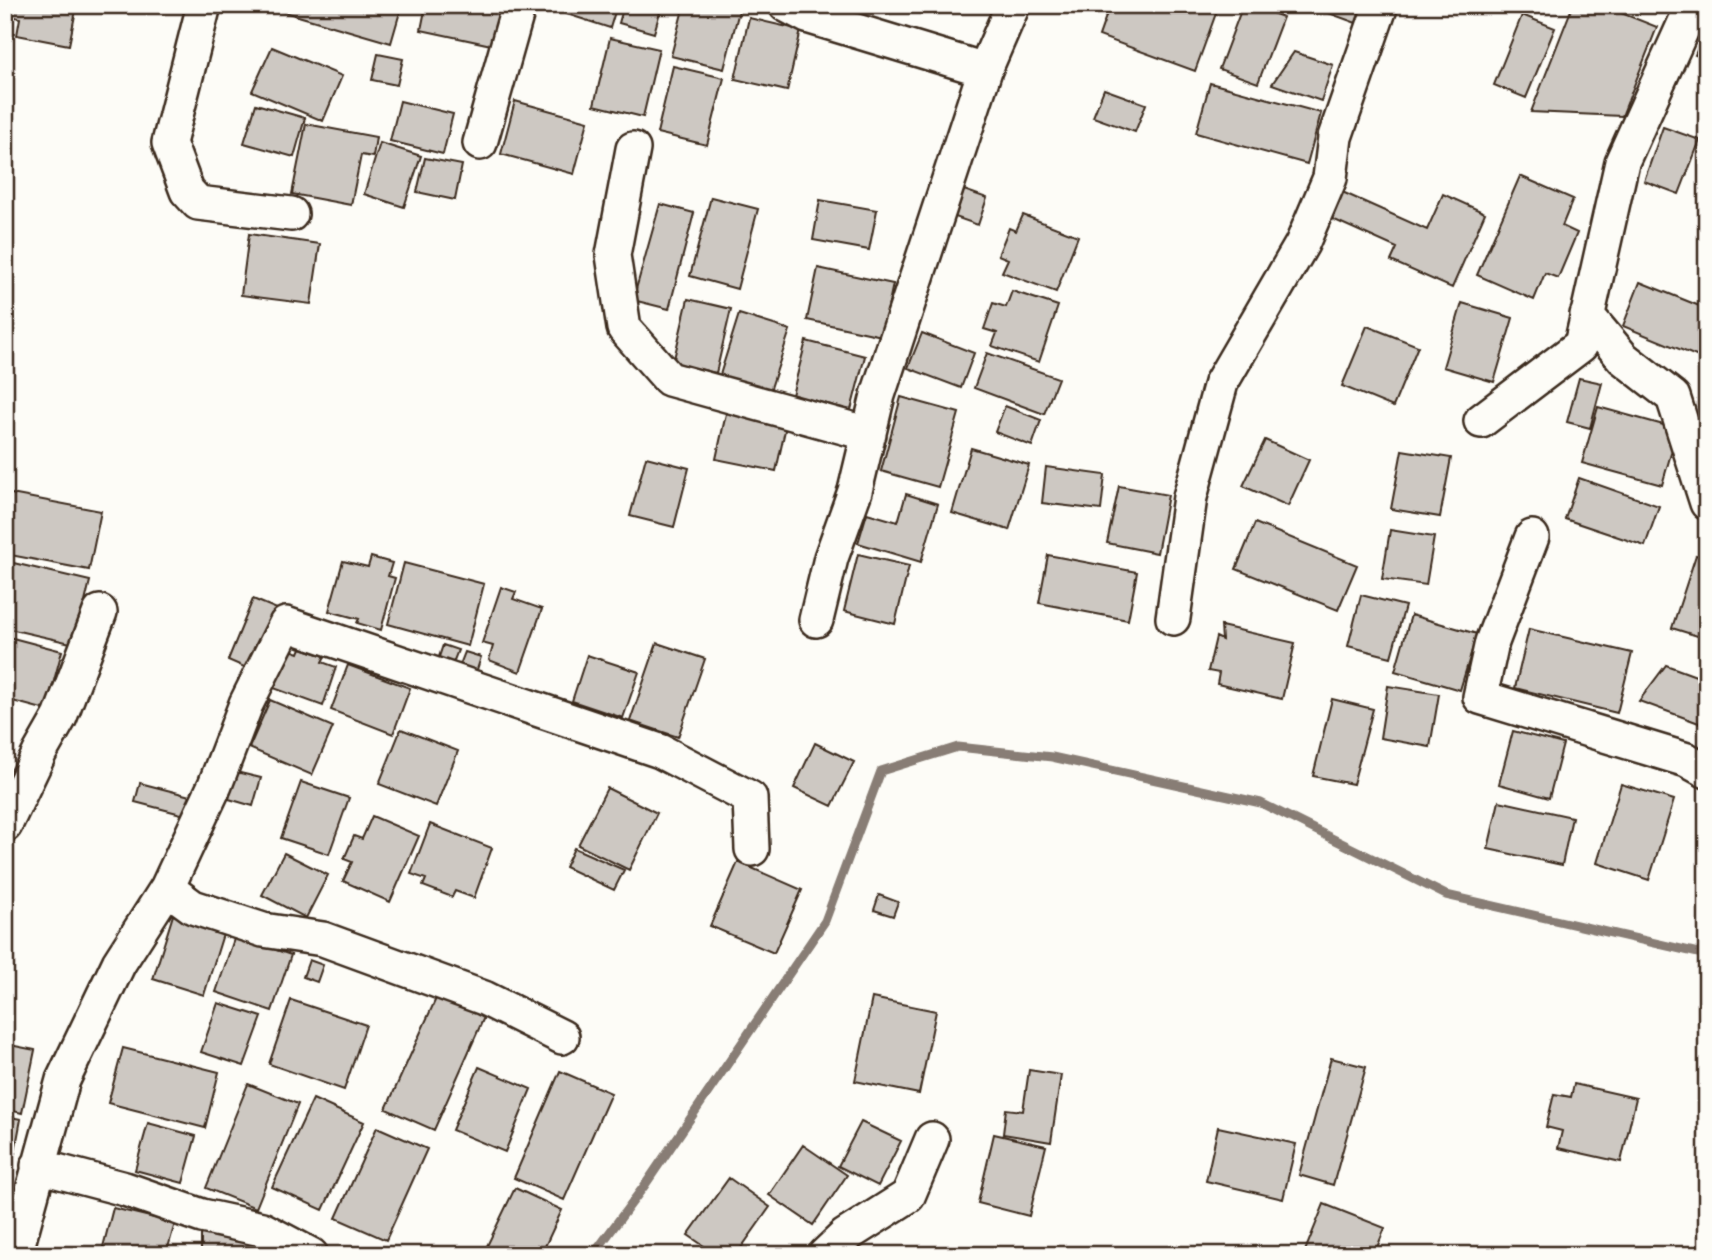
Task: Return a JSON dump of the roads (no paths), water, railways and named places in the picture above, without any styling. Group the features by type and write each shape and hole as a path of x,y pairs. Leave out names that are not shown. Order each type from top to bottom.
{"street":[{"path":"204,5 169,144 187,191 198,203 291,214"},
{"path":"480,143 519,5"},
{"path":"786,5 807,16 985,70"},
{"path":"816,620 831,558 855,491 878,394 985,70 1013,5"},
{"path":"1173,618 1190,497 1221,383 1302,244 1330,178 1335,137 1381,5"},
{"path":"1481,421 1581,345 1622,162 1693,5"},
{"path":"633,149 613,255 624,327 669,379 869,434"},
{"path":"1587,315 1623,358 1672,397 1707,503"},
{"path":"1532,537 1492,642 1480,697 1687,760 1707,771"},
{"path":"5,825 60,717 100,612"},
{"path":"15,1255 63,1080 119,963 167,888 215,785 246,704 286,624 660,751 750,799 752,849"},
{"path":"167,888 193,907 263,930 323,939 484,998 562,1037"},
{"path":"825,1255 845,1236 908,1196 932,1139"},
{"path":"38,1166 125,1189 202,1216 262,1229 311,1255"}],"waterway":[{"path":"593,1255 645,1185 825,921 881,771 958,747 1052,757 1261,803 1446,895 1707,955"}]}
